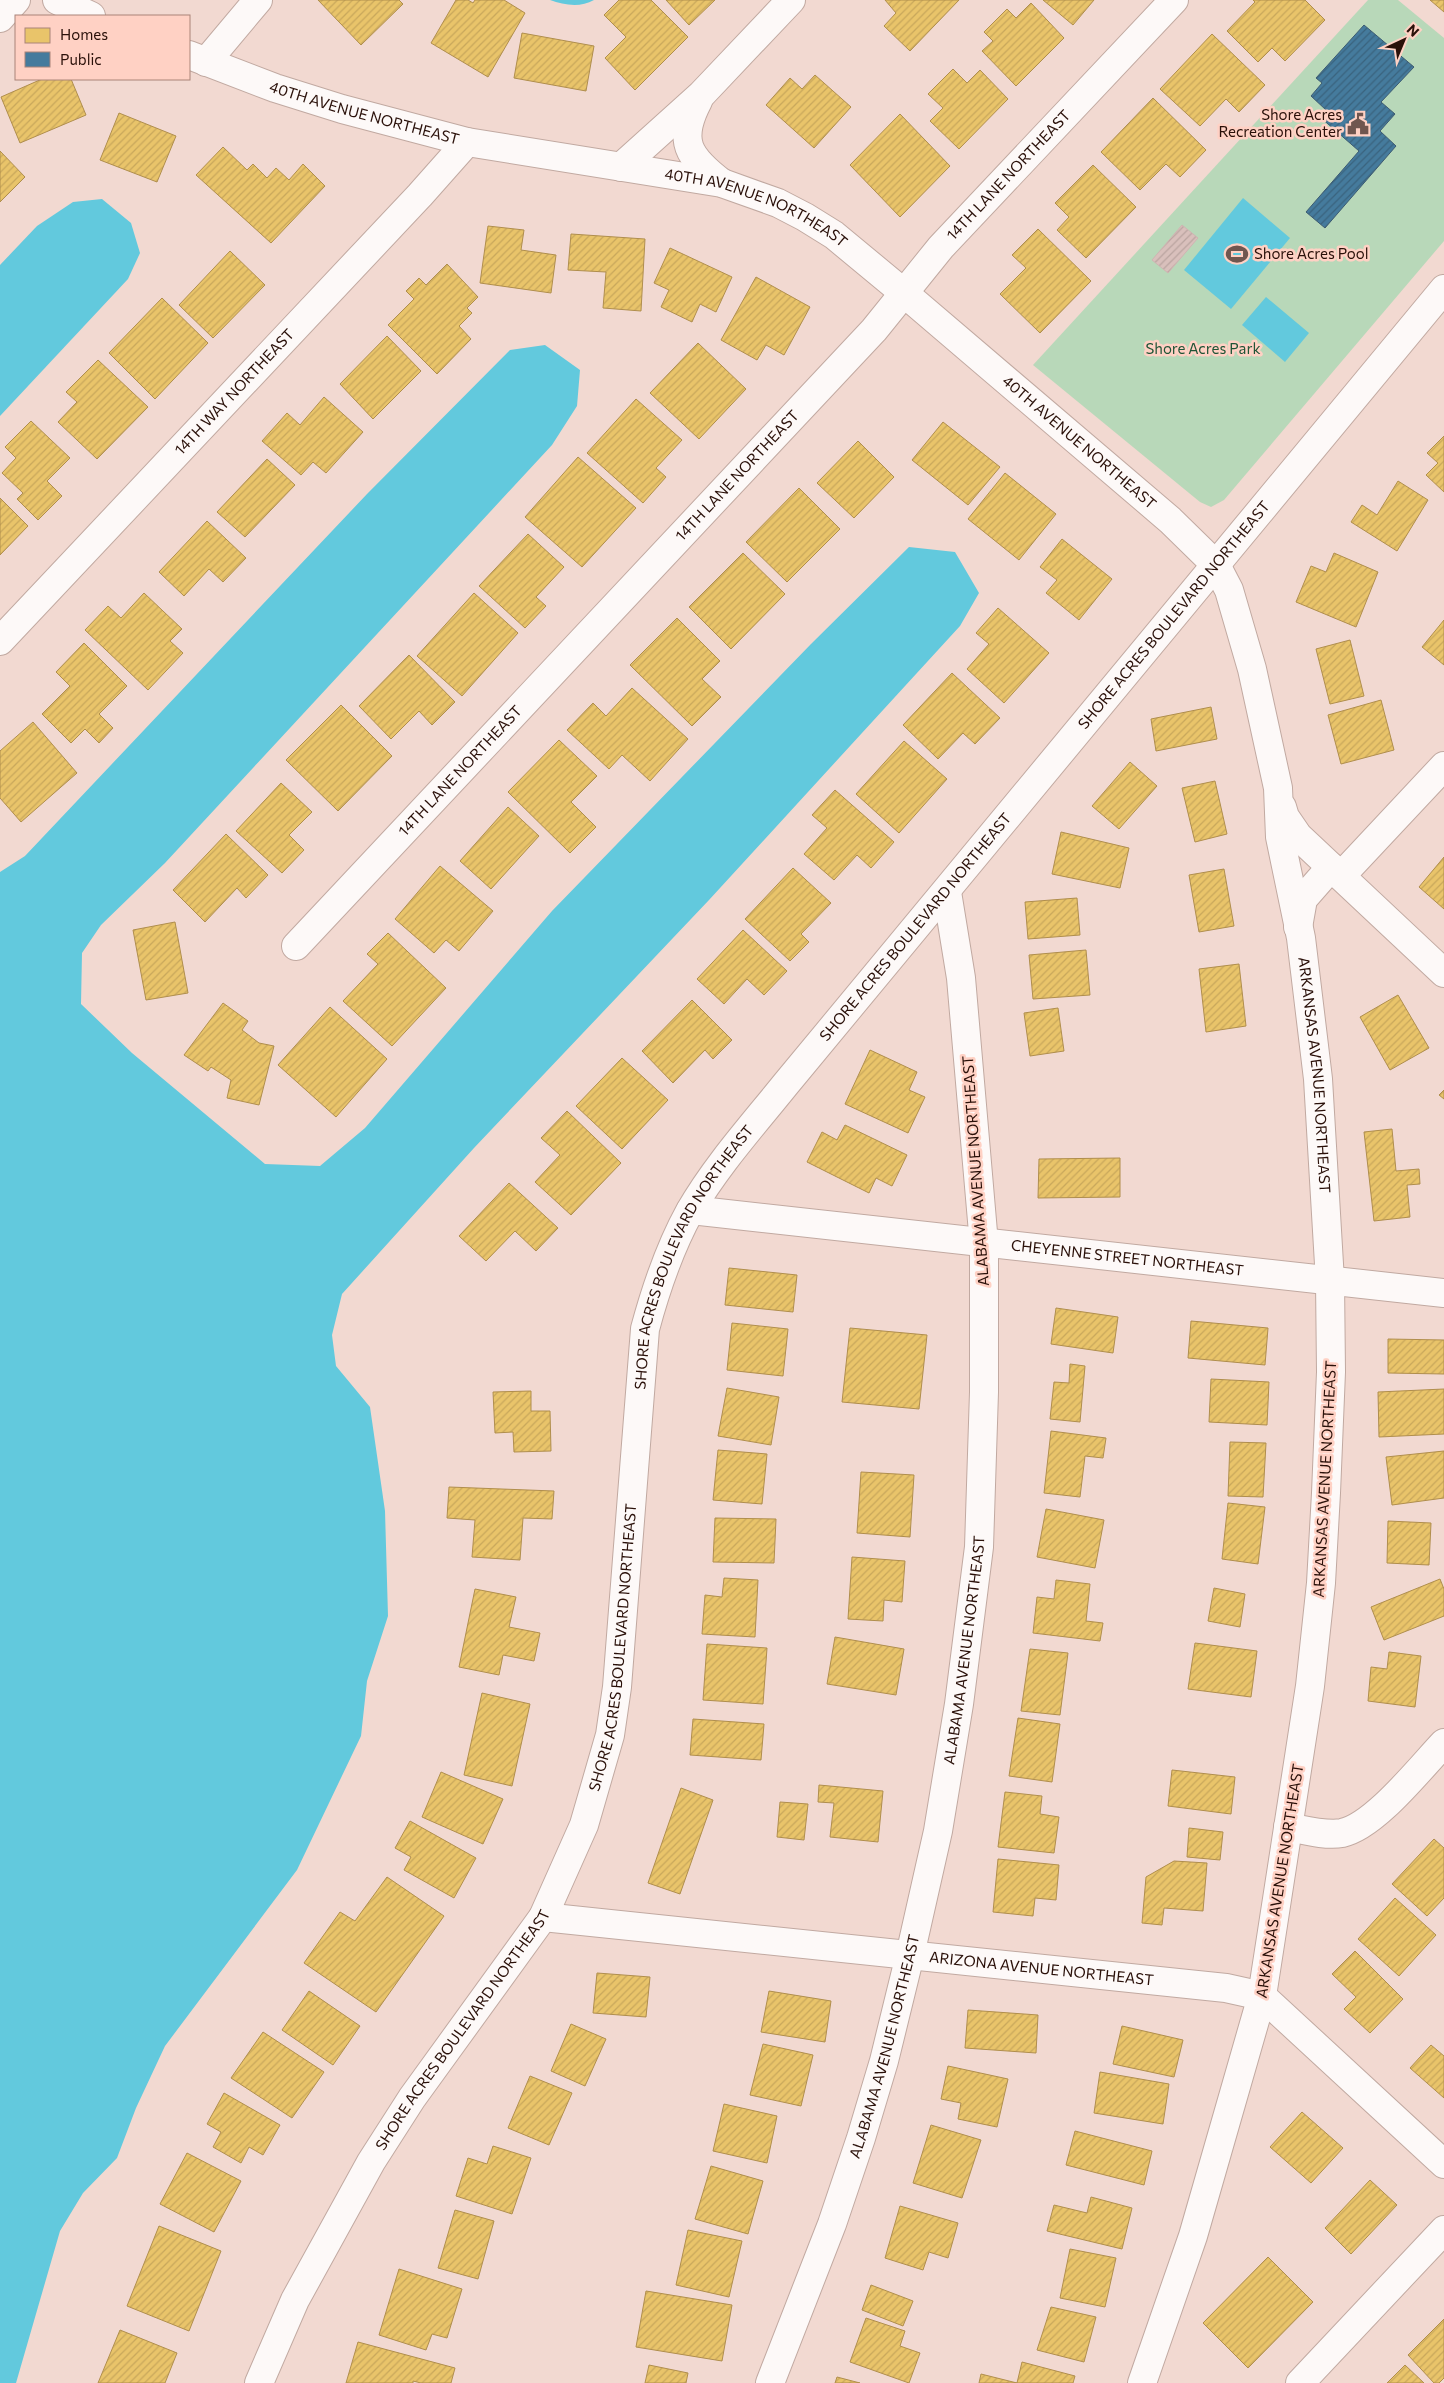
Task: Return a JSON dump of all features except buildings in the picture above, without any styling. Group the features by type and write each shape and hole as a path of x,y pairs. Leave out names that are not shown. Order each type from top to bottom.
{"street":[{"path":"0,18 16,0"},
{"path":"57,0 89,15"},
{"path":"197,58 258,0"},
{"path":"621,167 701,95 791,0"},
{"name":"14TH LANE NORTHEAST","path":"296,946 874,330 941,247 1174,0"},
{"name":"40TH AVENUE NORTHEAST","path":"197,58 275,88 342,109 467,142 722,183 778,203 834,235 1170,520 1216,565"},
{"path":"701,95 689,119 686,133 689,146 696,160 722,183"},
{"name":"14TH WAY NORTHEAST","path":"0,641 413,203 467,142"},
{"name":"SHORE ACRES BOULEVARD NORTHEAST","path":"259,2383 295,2300 371,2162 412,2098 543,1917 584,1825 610,1735 617,1687 630,1544 645,1329 656,1288 671,1250 691,1210 732,1151 1444,288"},
{"name":"ARKANSAS AVENUE NORTHEAST","path":"1142,2383 1193,2236 1262,1996 1310,1686 1321,1583 1331,1372 1330,1281 1318,1079 1298,927 1280,837 1278,788 1241,626 1228,590 1216,565"},
{"path":"1298,927 1302,899 1336,872 1444,766"},
{"path":"1278,788 1285,817 1298,836 1444,973"},
{"name":"ALABAMA AVENUE NORTHEAST","path":"770,2383 832,2224 884,2061 938,1831 959,1704 978,1547 984,1392 984,1244 961,978 946,892"},
{"name":"CHEYENNE STREET NORTHEAST","path":"691,1210 984,1244 1444,1293"},
{"path":"1288,1827 1341,1833 1365,1823 1389,1801 1444,1743"},
{"name":"ARIZONA AVENUE NORTHEAST","path":"543,1917 1226,1988 1262,1996"},
{"path":"1262,1996 1444,2164"},
{"path":"1300,2383 1444,2230"}],"green space":[{"name":"Shore Acres Park","path":"1368,0 1398,0 1444,38 1444,241 1224,500 1211,507 1200,502 1033,365"}],"water":[{"path":"550,0 594,0 589,3 572,5"},
{"name":"Shore Acres Pool","path":"1243,198 1290,238 1231,309 1184,270"},
{"path":"102,199 131,223 140,253 128,279 0,416 0,265 37,226 73,202"},
{"path":"1266,297 1309,333 1285,362 1242,325"},
{"path":"545,345 580,370 577,406 552,445 165,863 101,925 82,953 81,1004 132,1053 265,1164 320,1166 365,1128 552,911 811,644 909,547 955,552 979,593 960,626 709,900 474,1148 342,1294 332,1335 336,1366 370,1407 385,1511 388,1616 367,1681 361,1736 297,1870 165,2046 136,2108 117,2158 83,2193 60,2231 16,2383 0,2383 0,872 25,856 367,494 510,350"}],"place":[{"name":"Shore Acres Recreation Center","path":"1358,124"},
{"name":"Shore Acres Pool","path":"1237,254"}]}
